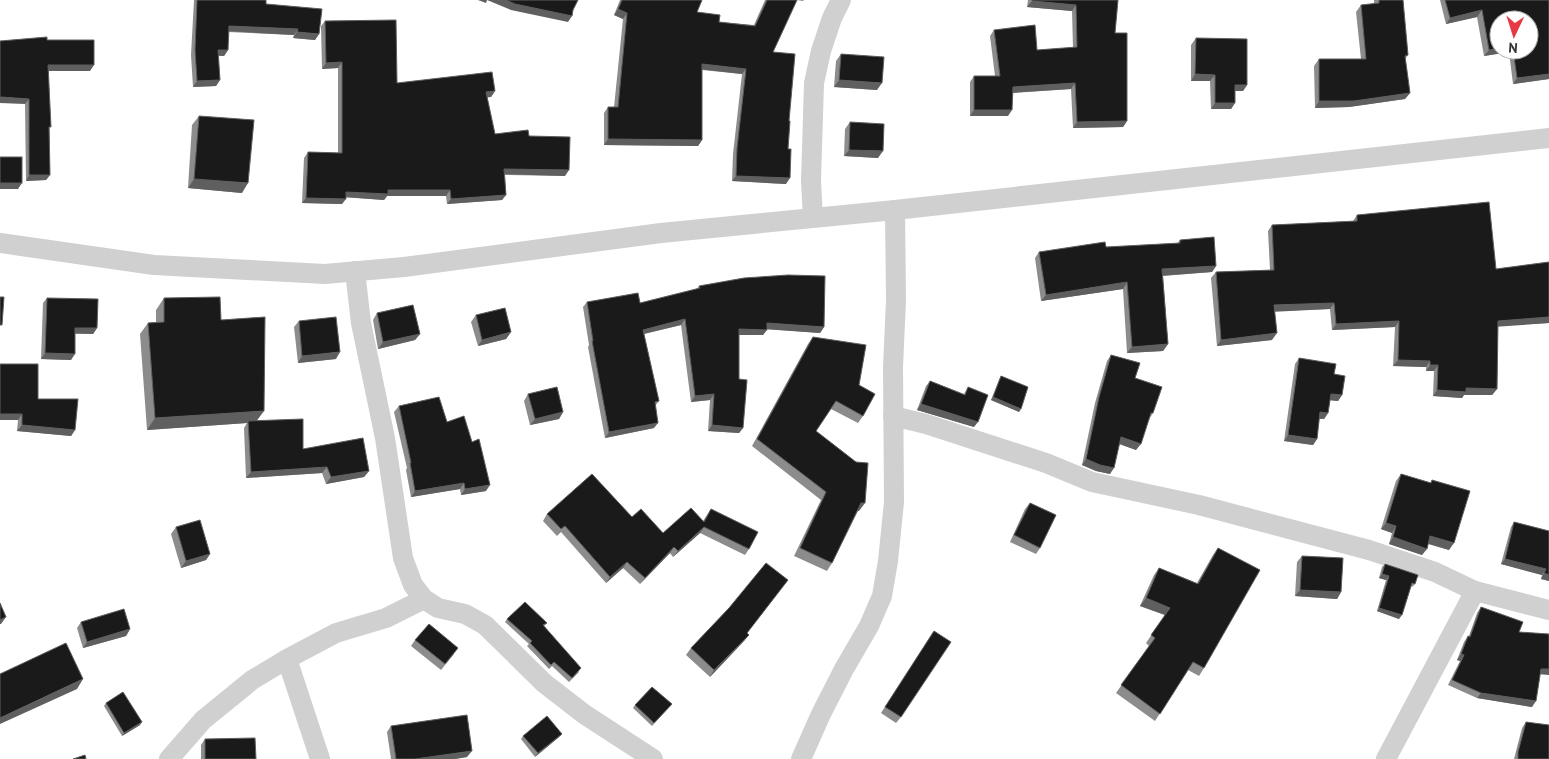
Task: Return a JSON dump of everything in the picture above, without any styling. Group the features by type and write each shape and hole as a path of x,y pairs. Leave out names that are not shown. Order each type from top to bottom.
{"street":[{"path":"813,218 814,83 821,51 832,18 841,0"},
{"path":"0,243 154,265 237,271 325,274 502,255 661,232 895,210 1549,138"},
{"path":"801,759 824,707 869,626 882,596 888,561 894,502 895,210"},
{"path":"354,271 361,323 385,438 403,558 413,585 424,598 438,608 465,614 485,625 544,683 584,714 653,759"},
{"path":"893,416 926,424 1046,463 1092,482 1199,505 1369,550 1435,572 1475,591 1549,610"},
{"path":"1386,759 1475,591"},
{"path":"169,759 203,720 252,680 336,633 386,618 424,598"},
{"path":"288,659 320,759"}],"building":[{"path":"197,0 266,0 266,4 322,9 319,34 297,32 298,29 229,26 228,50 218,50 220,80 197,81 195,50"},
{"path":"506,0 578,0 572,16 515,4"},
{"path":"622,0 702,0 697,12 720,15 719,22 755,26 767,0 797,0 773,52 795,54 789,121 788,149 791,149 790,178 736,176 737,148 746,69 702,64 702,140 608,139 608,107 618,107 627,13 618,9"},
{"path":"1032,0 1118,0 1115,33 1127,33 1127,121 1077,122 1075,83 1013,87 1012,110 974,110 974,76 1000,76 994,30 1035,25 1037,50 1077,47 1076,5"},
{"path":"1379,0 1403,0 1408,55 1405,56 1410,93 1354,101 1319,101 1319,59 1366,59 1361,5 1379,3"},
{"path":"1445,0 1549,0 1549,74 1517,78 1514,60 1539,60 1539,10 1489,10 1489,50 1482,10 1450,18"},
{"path":"396,20 397,83 492,72 495,91 486,92 495,134 528,130 529,136 570,137 569,170 504,169 506,195 451,199 450,190 388,190 388,194 346,192 346,199 306,198 308,152 342,153 342,62 326,63 325,21"},
{"path":"47,37 47,40 94,40 94,65 48,65 51,127 49,127 50,175 29,175 29,99 0,97 0,41"},
{"path":"1196,38 1247,39 1247,85 1235,85 1235,103 1215,103 1215,75 1195,74"},
{"path":"841,54 884,57 882,83 839,80"},
{"path":"199,116 254,120 248,183 194,179"},
{"path":"850,122 884,124 883,151 849,150"},
{"path":"0,157 22,157 22,183 0,183"},
{"path":"1489,202 1496,269 1549,262 1549,317 1498,321 1497,389 1466,388 1466,392 1437,390 1438,365 1430,365 1430,361 1398,360 1399,321 1336,324 1334,303 1274,305 1277,333 1221,340 1216,272 1274,270 1272,225 1357,221 1357,215"},
{"path":"1214,237 1216,266 1162,269 1168,344 1132,347 1127,282 1046,295 1039,252 1105,242 1106,247 1180,243 1180,240"},
{"path":"788,275 825,276 824,327 767,323 767,330 739,329 739,379 747,380 743,428 712,425 714,394 695,396 685,319 643,330 659,401 655,402 658,423 609,432 592,341 587,302 638,293 640,303 700,288 699,286 744,278"},
{"path":"0,297 4,297 2,325 0,325"},
{"path":"220,297 221,320 265,317 264,411 155,418 148,323 164,322 164,298"},
{"path":"47,298 98,299 97,328 75,328 75,354 45,353"},
{"path":"413,305 420,334 383,342 377,313"},
{"path":"505,308 511,332 482,340 476,315"},
{"path":"336,317 340,352 302,356 299,321"},
{"path":"813,337 866,345 859,385 875,394 863,416 836,401 816,431 856,462 868,463 865,503 861,503 832,563 800,548 826,492 757,439"},
{"path":"1111,355 1140,363 1135,378 1162,387 1141,444 1121,437 1114,468 1086,459 1099,397"},
{"path":"1299,358 1336,364 1334,374 1345,376 1342,395 1331,394 1328,413 1320,412 1317,439 1288,435"},
{"path":"0,364 38,364 38,399 78,399 75,430 22,425 22,414 0,414"},
{"path":"1001,376 1028,387 1021,409 993,397"},
{"path":"930,381 965,395 968,387 988,395 978,422 921,404"},
{"path":"557,387 563,412 535,419 528,394"},
{"path":"439,397 447,422 464,416 472,442 479,439 490,485 465,489 464,483 415,491 399,406"},
{"path":"303,419 303,449 363,438 369,471 331,477 327,467 251,472 248,421"},
{"path":"592,474 632,517 641,509 663,533 691,508 704,522 711,509 758,532 749,549 704,527 678,551 674,547 645,578 627,562 610,577 565,526 561,529 547,514"},
{"path":"1401,474 1431,483 1432,480 1470,491 1454,543 1430,536 1427,549 1393,537 1396,526 1386,523"},
{"path":"1030,503 1056,515 1040,548 1014,535"},
{"path":"200,520 210,554 186,561 176,527"},
{"path":"1514,522 1549,531 1549,575 1544,573 1546,569 1505,559"},
{"path":"1218,548 1260,570 1204,668 1193,662 1160,714 1121,685 1155,638 1151,635 1170,608 1146,598 1159,568 1198,584"},
{"path":"1302,556 1343,558 1341,592 1300,590"},
{"path":"766,563 788,580 747,633 749,635 714,670 691,648 729,608"},
{"path":"1385,564 1418,575 1415,584 1412,583 1402,615 1379,608 1389,576 1382,574"},
{"path":"525,602 547,623 543,625 581,668 572,678 554,662 551,665 530,643 532,641 507,619"},
{"path":"0,603 6,617 0,620"},
{"path":"1481,607 1523,622 1519,632 1549,634 1549,669 1541,669 1536,701 1481,693 1452,680 1464,655 1461,654 1468,636 1470,637"},
{"path":"124,609 130,629 87,642 81,622"},
{"path":"429,624 458,648 445,664 415,640"},
{"path":"934,631 951,642 901,717 885,707"},
{"path":"66,643 83,679 0,718 0,674"},
{"path":"652,687 672,704 654,723 635,705"},
{"path":"123,692 142,722 124,733 106,703"},
{"path":"467,715 472,751 415,759 396,759 391,726"},
{"path":"547,716 562,734 538,753 523,736"},
{"path":"1526,722 1549,725 1549,759 1518,759"},
{"path":"255,738 256,759 205,759 205,739"},
{"path":"85,755 86,759 73,759"}]}
